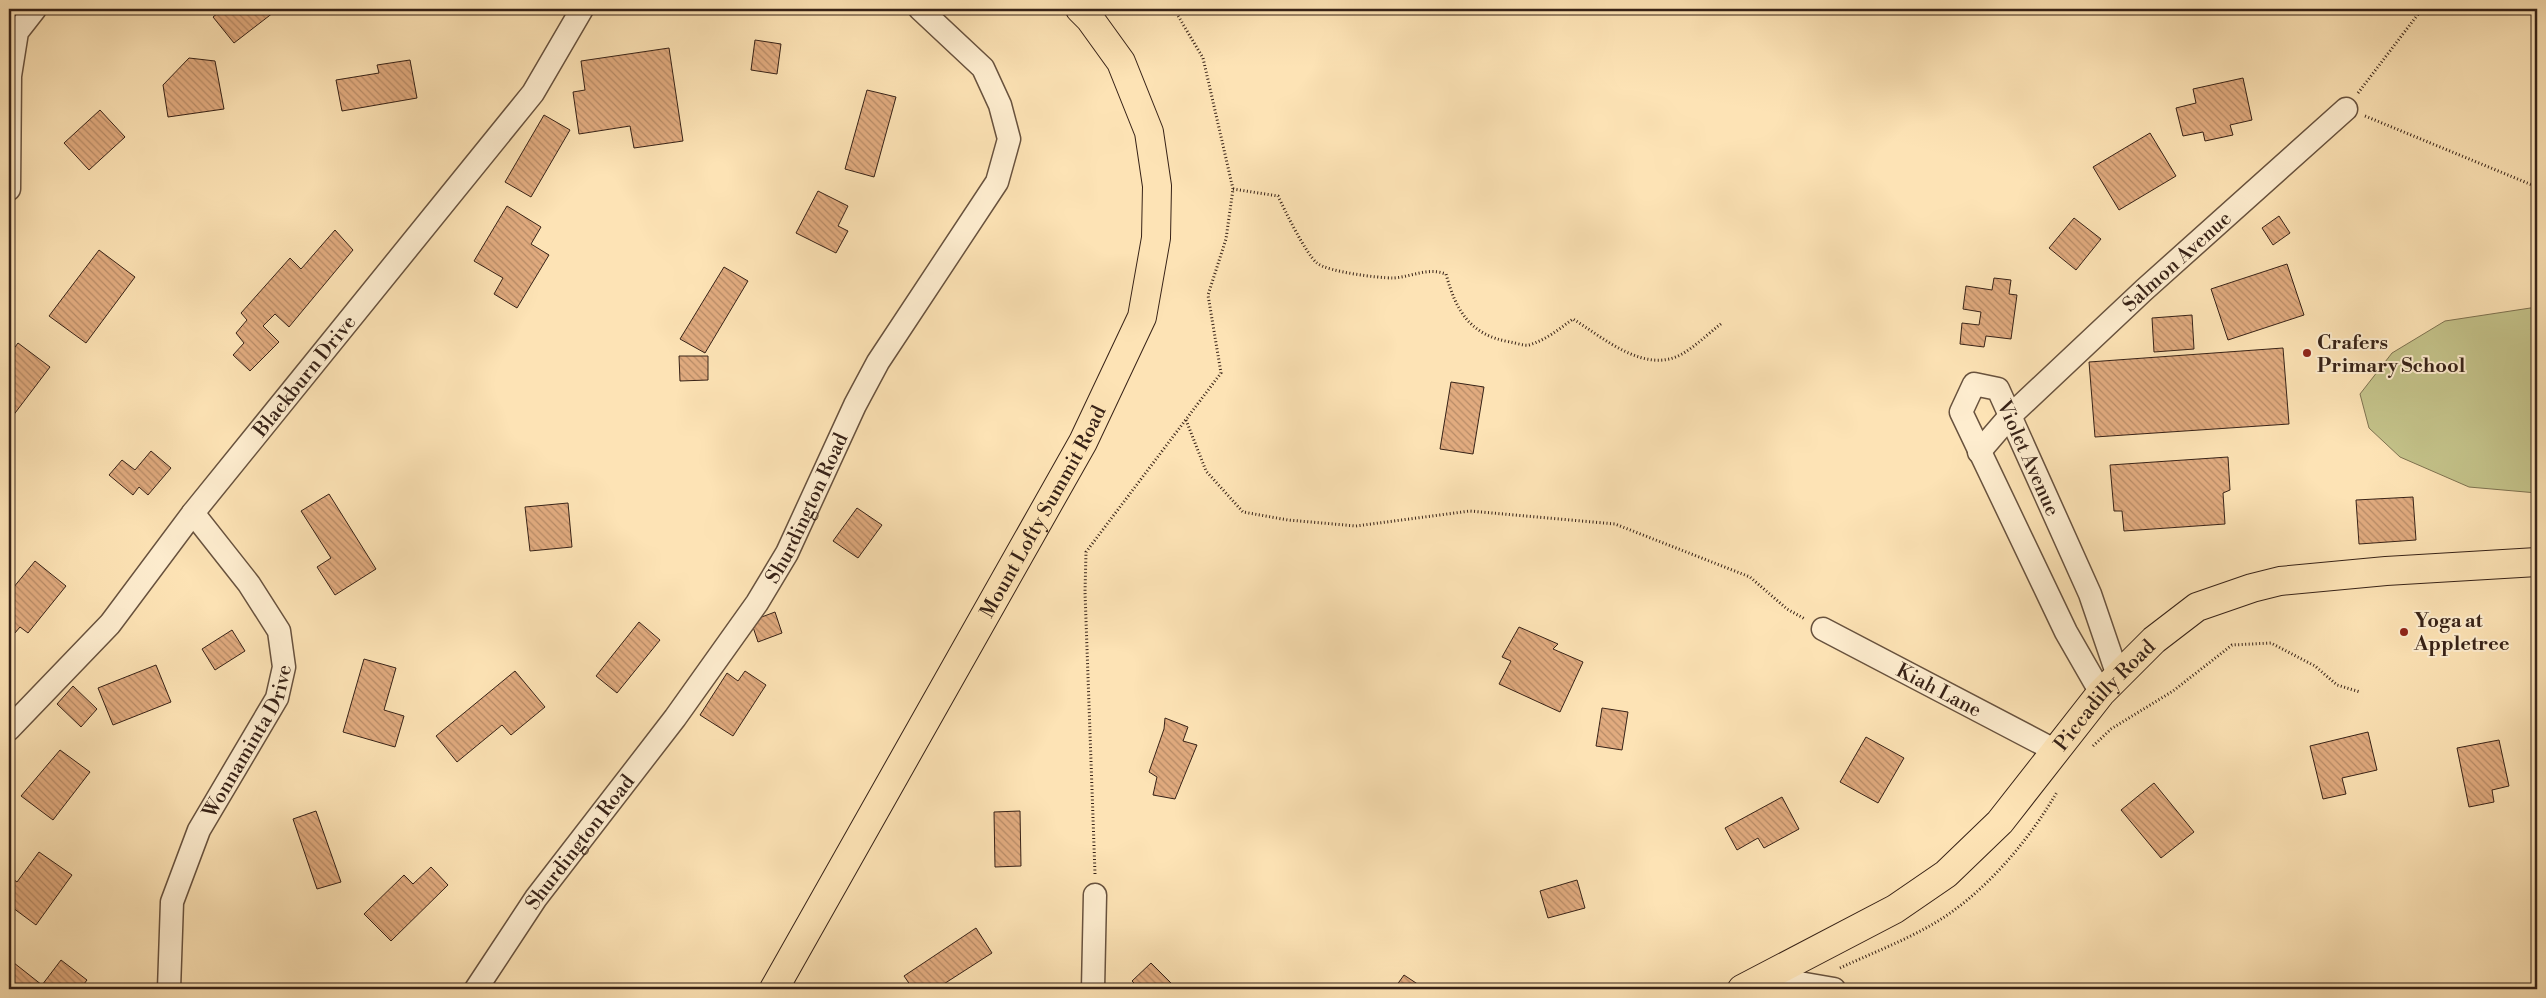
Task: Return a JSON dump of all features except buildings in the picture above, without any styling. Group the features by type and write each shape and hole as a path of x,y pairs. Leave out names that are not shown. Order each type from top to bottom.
{"main road":[{"name":"Mount Lofty Summit Road","path":"774,989 1083,442 1142,317 1156,238 1157,186 1149,132 1121,62 1090,19 1080,9"},
{"name":"Piccadilly Road","path":"1753,983 1895,909 1946,874 2000,822 2110,684 2154,640 2197,607 2252,588 2280,581 2386,571 2537,562"}],"street":[{"path":"9,188 10,76 17,32 35,9"},
{"name":"Blackburn Drive","path":"9,729 110,624 192,513 533,93 582,9"},
{"name":"Shurdington Road","path":"476,989 536,898 676,718 757,603 787,553 855,405 878,362 997,182 1009,138 1000,105 983,68 920,9"},
{"name":"Salmon Avenue","path":"1979,452 2010,416 2144,290 2346,108"},
{"name":"Violet Avenue","path":"1974,384 1998,389 2090,594 2110,684 2066,632 1979,452 1962,412 1974,384"},
{"name":"Wonnaminta Drive","path":"169,989 172,902 199,830 277,698 284,666 279,631 249,584 192,513"},
{"name":"Kiah Lane","path":"1822,629 2056,751"},
{"path":"1093,989 1095,895"},
{"path":"1753,983 1834,989"}],"path":[{"path":"1095,895 1085,592 1086,552 1221,373 1208,295 1226,239 1233,189 1203,58 1174,9"},
{"path":"2422,9 2346,108 2537,188"},
{"path":"1233,189 1278,196 1290,221 1318,264 1347,273 1394,278 1435,270 1446,274 1452,298 1464,319 1492,339 1527,345 1551,336 1573,319 1630,354 1657,362 1681,355 1722,323"},
{"path":"1186,420 1206,471 1243,512 1288,520 1356,526 1470,511 1616,524 1750,577 1787,609 1822,629"},
{"path":"2092,747 2111,729 2173,691 2232,645 2270,644 2315,666 2337,685 2360,692"}],"shaded area":[{"path":"2537,307 2537,493 2469,487 2400,457 2369,428 2360,394 2392,353 2445,321"}],"place":[{"name":"Crafers Primary School","path":"2307,353"},
{"name":"Yoga at Appletree","path":"2404,632"}]}
